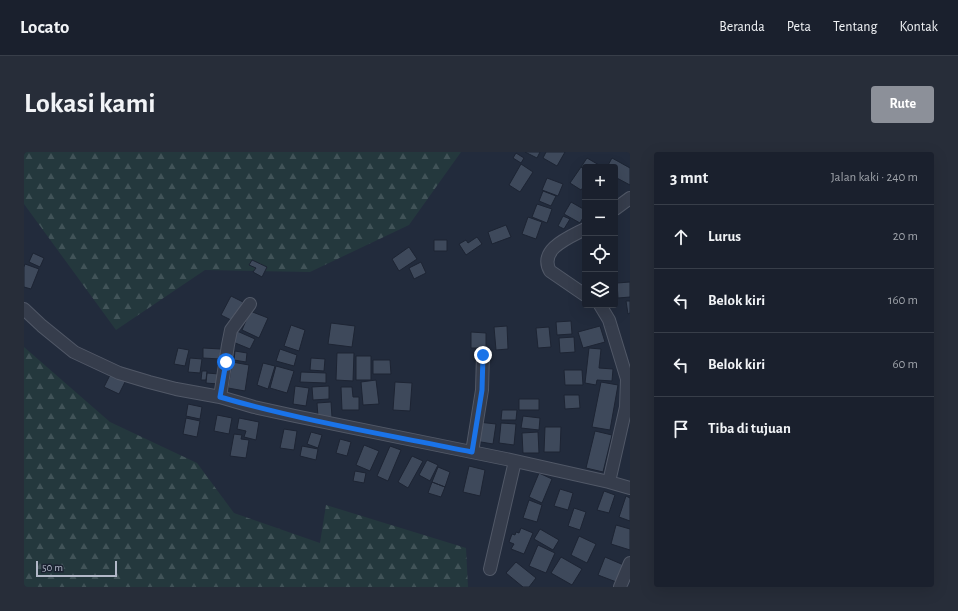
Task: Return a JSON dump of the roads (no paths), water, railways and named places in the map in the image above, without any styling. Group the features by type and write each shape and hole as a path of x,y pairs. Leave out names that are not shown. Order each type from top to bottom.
{"street":[{"path":"618,207 630,198"},
{"path":"582,231 556,246 552,250 547,260 548,268 554,275 582,293"},
{"path":"220,397 231,330 250,304"},
{"path":"602,308 609,320 629,379 626,407 608,482"},
{"path":"24,309 74,352 118,373 176,389 220,397 302,418 472,452 630,488"},
{"path":"472,452 482,390 483,355"},
{"path":"490,569 514,461"},
{"path":"620,587 630,563"}]}
